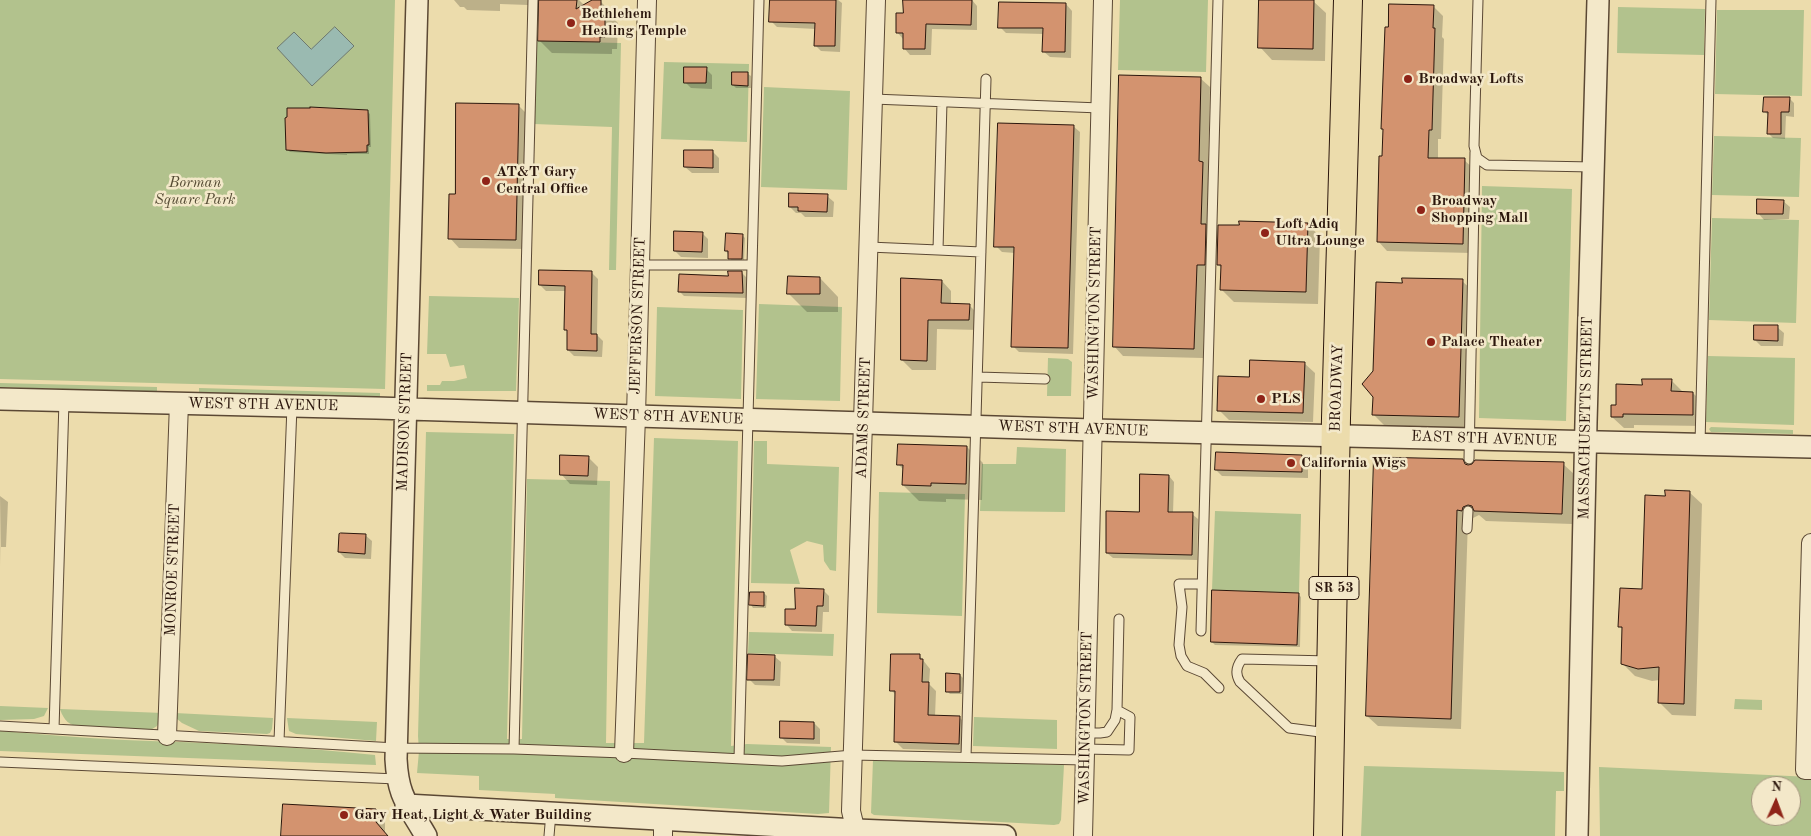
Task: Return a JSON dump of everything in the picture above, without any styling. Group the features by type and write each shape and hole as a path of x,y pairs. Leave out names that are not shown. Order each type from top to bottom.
{"main road":[{"name":"BROADWAY","path":"1328,836 1336,434 1348,0"}],"street":[{"name":"MADISON STREET","path":"416,0 396,748 397,779 406,805 426,836"},
{"name":"JEFFERSON STREET","path":"624,752 636,416 647,0"},
{"name":"ADAMS STREET","path":"857,833 851,811 876,0"},
{"name":"WASHINGTON STREET","path":"1083,836 1102,0"},
{"name":"MASSACHUSETTS STREET","path":"1576,836 1598,0"},
{"name":"WEST 8TH AVENUE","path":"0,399 522,412 1093,430 1336,434"},
{"name":"MONROE STREET","path":"167,736 179,403"},
{"name":"EAST 8TH AVENUE","path":"1336,434 1811,447"},
{"path":"1808,770 1811,543"},
{"path":"406,805 550,813 663,828 1006,836"}],"lane":[{"path":"514,749 533,0"},
{"path":"739,759 759,0"},
{"path":"1200,631 1218,0"},
{"path":"1469,459 1478,0"},
{"path":"1700,444 1711,0"},
{"path":"966,757 986,79"},
{"path":"873,99 1100,108"},
{"path":"938,250 942,102"},
{"path":"1475,152 1477,158 1486,165 1593,167"},
{"path":"869,247 982,252"},
{"path":"640,265 752,265"},
{"path":"978,377 1045,379"},
{"path":"54,729 64,400"},
{"path":"279,741 292,406"},
{"path":"1467,529 1468,511"},
{"path":"1202,584 1179,584 1182,607 1179,651 1182,660 1187,666 1204,673 1219,688"},
{"path":"1085,747 1100,733 1107,732 1115,720 1117,710 1119,619"},
{"path":"1331,733 1289,728 1240,682 1236,673 1242,659 1332,661"},
{"path":"0,726 396,748 624,752 782,761 853,755 966,757 1085,747 1129,750 1130,717 1117,710"},
{"path":"0,762 397,779"},
{"path":"549,836 550,813"}],"green space":[{"name":"Borman Square Park","path":"0,0 395,0 385,389 0,379"},
{"path":"1120,0 1208,0 1206,72 1118,70"},
{"path":"1618,7 1705,9 1704,55 1617,53"},
{"path":"1717,10 1804,10 1802,96 1715,94"},
{"path":"537,41 621,43 616,270 609,270 612,127 534,124"},
{"path":"664,62 749,64 747,142 661,139"},
{"path":"764,87 850,91 847,190 761,187"},
{"path":"1714,136 1801,138 1799,197 1712,195"},
{"path":"1482,186 1572,189 1566,421 1479,418"},
{"path":"1712,218 1799,220 1796,323 1709,320"},
{"path":"429,296 519,298 516,391 427,391 427,385 440,385 442,381 467,378 464,365 450,367 446,354 427,354"},
{"path":"759,304 842,307 840,401 756,399"},
{"path":"657,307 743,310 741,399 655,396"},
{"path":"1708,356 1795,358 1794,425 1706,422"},
{"path":"1048,358 1068,359 1072,362 1071,396 1047,396"},
{"path":"0,383 157,387 157,392 0,387"},
{"path":"199,388 380,393 380,398 199,393"},
{"path":"1711,427 1793,430 1793,434 1711,432 1709,429"},
{"path":"426,432 514,434 507,739 522,739 527,479 610,481 606,743 644,743 654,438 738,441 731,746 747,744 831,747 829,813 818,814 555,798 555,794 479,790 479,776 417,773"},
{"path":"754,441 767,441 767,464 839,467 836,571 830,570 824,561 823,545 807,541 790,550 800,584 751,583"},
{"path":"1017,447 1066,449 1065,512 980,511 982,464 1016,464"},
{"path":"879,492 965,494 962,616 877,613"},
{"path":"1215,511 1301,514 1299,593 1212,590"},
{"path":"749,632 834,634 833,656 748,653"},
{"path":"1735,699 1762,700 1762,710 1734,709"},
{"path":"0,706 48,708 44,716 34,719 0,720"},
{"path":"60,709 163,713 157,726 149,731 82,728 68,722 63,717"},
{"path":"175,713 273,718 272,729 267,734 199,731 182,723 176,718"},
{"path":"974,717 1057,720 1057,749 973,746"},
{"path":"287,718 377,722 376,741 296,734 289,731"},
{"path":"0,731 109,739 313,749 375,755 376,765 0,751"},
{"path":"873,760 1064,765 1061,820 1059,824 1054,825 874,815 871,813"},
{"path":"1364,766 1564,772 1564,791 1556,791 1555,836 1361,836"},
{"path":"1599,767 1790,776 1751,776 1751,826 1801,826 1801,777 1811,777 1811,836 1600,836"}],"water":[{"path":"335,27 354,46 312,86 277,48 294,32 311,49"}],"building":[{"name":"Bethlehem Healing Temple","path":"539,0 577,0 576,9 592,0 601,0 601,9 605,9 605,37 600,37 600,42 538,41"},
{"path":"770,0 836,0 835,46 814,46 815,23 769,22"},
{"path":"903,0 972,0 971,25 926,24 925,49 903,49 903,33 896,33 896,13 903,13"},
{"path":"1259,0 1314,0 1313,49 1258,48"},
{"path":"999,2 1066,3 1065,52 1042,52 1043,28 998,28"},
{"path":"1389,4 1434,5 1432,130 1429,130 1428,158 1465,158 1463,244 1377,242 1379,156 1382,156 1383,129 1381,129 1385,27 1388,27"},
{"path":"684,67 707,67 706,83 684,83"},
{"path":"732,72 748,72 748,86 732,85"},
{"path":"1119,75 1201,77 1199,161 1203,162 1201,224 1206,224 1205,265 1197,265 1194,349 1113,347"},
{"path":"1764,97 1790,97 1789,112 1781,112 1781,134 1767,134 1768,112 1763,112"},
{"name":"AT&T Gary Central Office","path":"456,103 519,104 516,240 448,239 449,194 455,194"},
{"path":"310,107 368,110 369,145 367,145 367,152 326,153 286,150 285,118 287,117 287,108"},
{"path":"998,123 1074,125 1068,348 1011,347 1014,247 994,247"},
{"path":"684,150 713,150 713,168 684,167"},
{"path":"789,193 828,194 827,212 798,211 798,207 789,207"},
{"path":"1757,199 1784,200 1783,214 1757,214"},
{"path":"1239,221 1308,223 1306,292 1220,290 1221,265 1217,265 1218,225 1239,225"},
{"path":"674,231 703,232 702,252 674,251"},
{"path":"726,233 743,234 742,259 728,259 728,251 725,251"},
{"path":"539,270 592,271 591,334 597,334 597,351 567,350 567,330 564,330 565,286 539,285"},
{"path":"728,271 742,271 743,293 678,292 679,274 728,276"},
{"path":"788,276 820,277 820,294 787,294"},
{"path":"901,278 942,280 941,303 970,304 969,320 928,320 927,361 901,360"},
{"name":"Palace Theater","path":"1402,278 1463,279 1459,417 1372,415 1373,397 1362,384 1373,371 1376,282 1402,283"},
{"path":"1754,325 1778,325 1778,341 1754,340"},
{"name":"PLS","path":"1250,360 1305,362 1303,413 1217,411 1218,376 1249,377"},
{"path":"1642,379 1672,379 1671,391 1693,392 1693,415 1623,414 1623,417 1611,417 1611,405 1616,405 1616,384 1642,385"},
{"path":"898,444 967,446 966,484 931,483 931,486 902,485 903,465 897,465"},
{"path":"1216,452 1302,455 1302,472 1215,470"},
{"path":"560,455 589,456 588,476 560,475"},
{"path":"1374,457 1463,459 1465,464 1468,465 1472,464 1475,460 1564,462 1562,514 1474,511 1472,506 1468,505 1463,507 1462,511 1457,510 1451,719 1366,716"},
{"path":"1140,474 1169,475 1168,512 1193,512 1192,555 1106,553 1106,511 1139,512"},
{"path":"1665,490 1690,491 1684,704 1658,703 1659,667 1638,669 1621,664 1622,627 1618,627 1620,588 1642,589 1645,495 1665,496"},
{"path":"339,534 366,534 365,554 338,552"},
{"path":"795,588 824,589 823,606 817,606 816,626 785,625 785,609 795,609"},
{"path":"1212,590 1299,593 1297,645 1211,642"},
{"path":"750,592 764,592 764,606 749,605"},
{"path":"748,654 775,655 774,680 747,680"},
{"path":"891,654 920,654 920,659 923,659 922,682 929,682 928,715 960,716 959,744 894,742 895,691 890,691"},
{"path":"946,673 960,674 960,692 946,692"},
{"path":"780,721 814,722 814,739 780,738"},
{"name":"Gary Heat, Light & Water Building","path":"283,804 376,809 376,822 388,836 281,836"}],"place":[{"name":"Bethlehem Healing Temple","path":"571,23"},
{"name":"Broadway Lofts","path":"1408,79"},
{"name":"AT&T Gary Central Office","path":"486,181"},
{"name":"Broadway Shopping Mall","path":"1421,210"},
{"name":"Loft Adiq Ultra Lounge","path":"1265,233"},
{"name":"Palace Theater","path":"1431,342"},
{"name":"PLS","path":"1261,399"},
{"name":"California Wigs","path":"1291,463"},
{"name":"Gary Heat, Light & Water Building","path":"344,815"}]}
